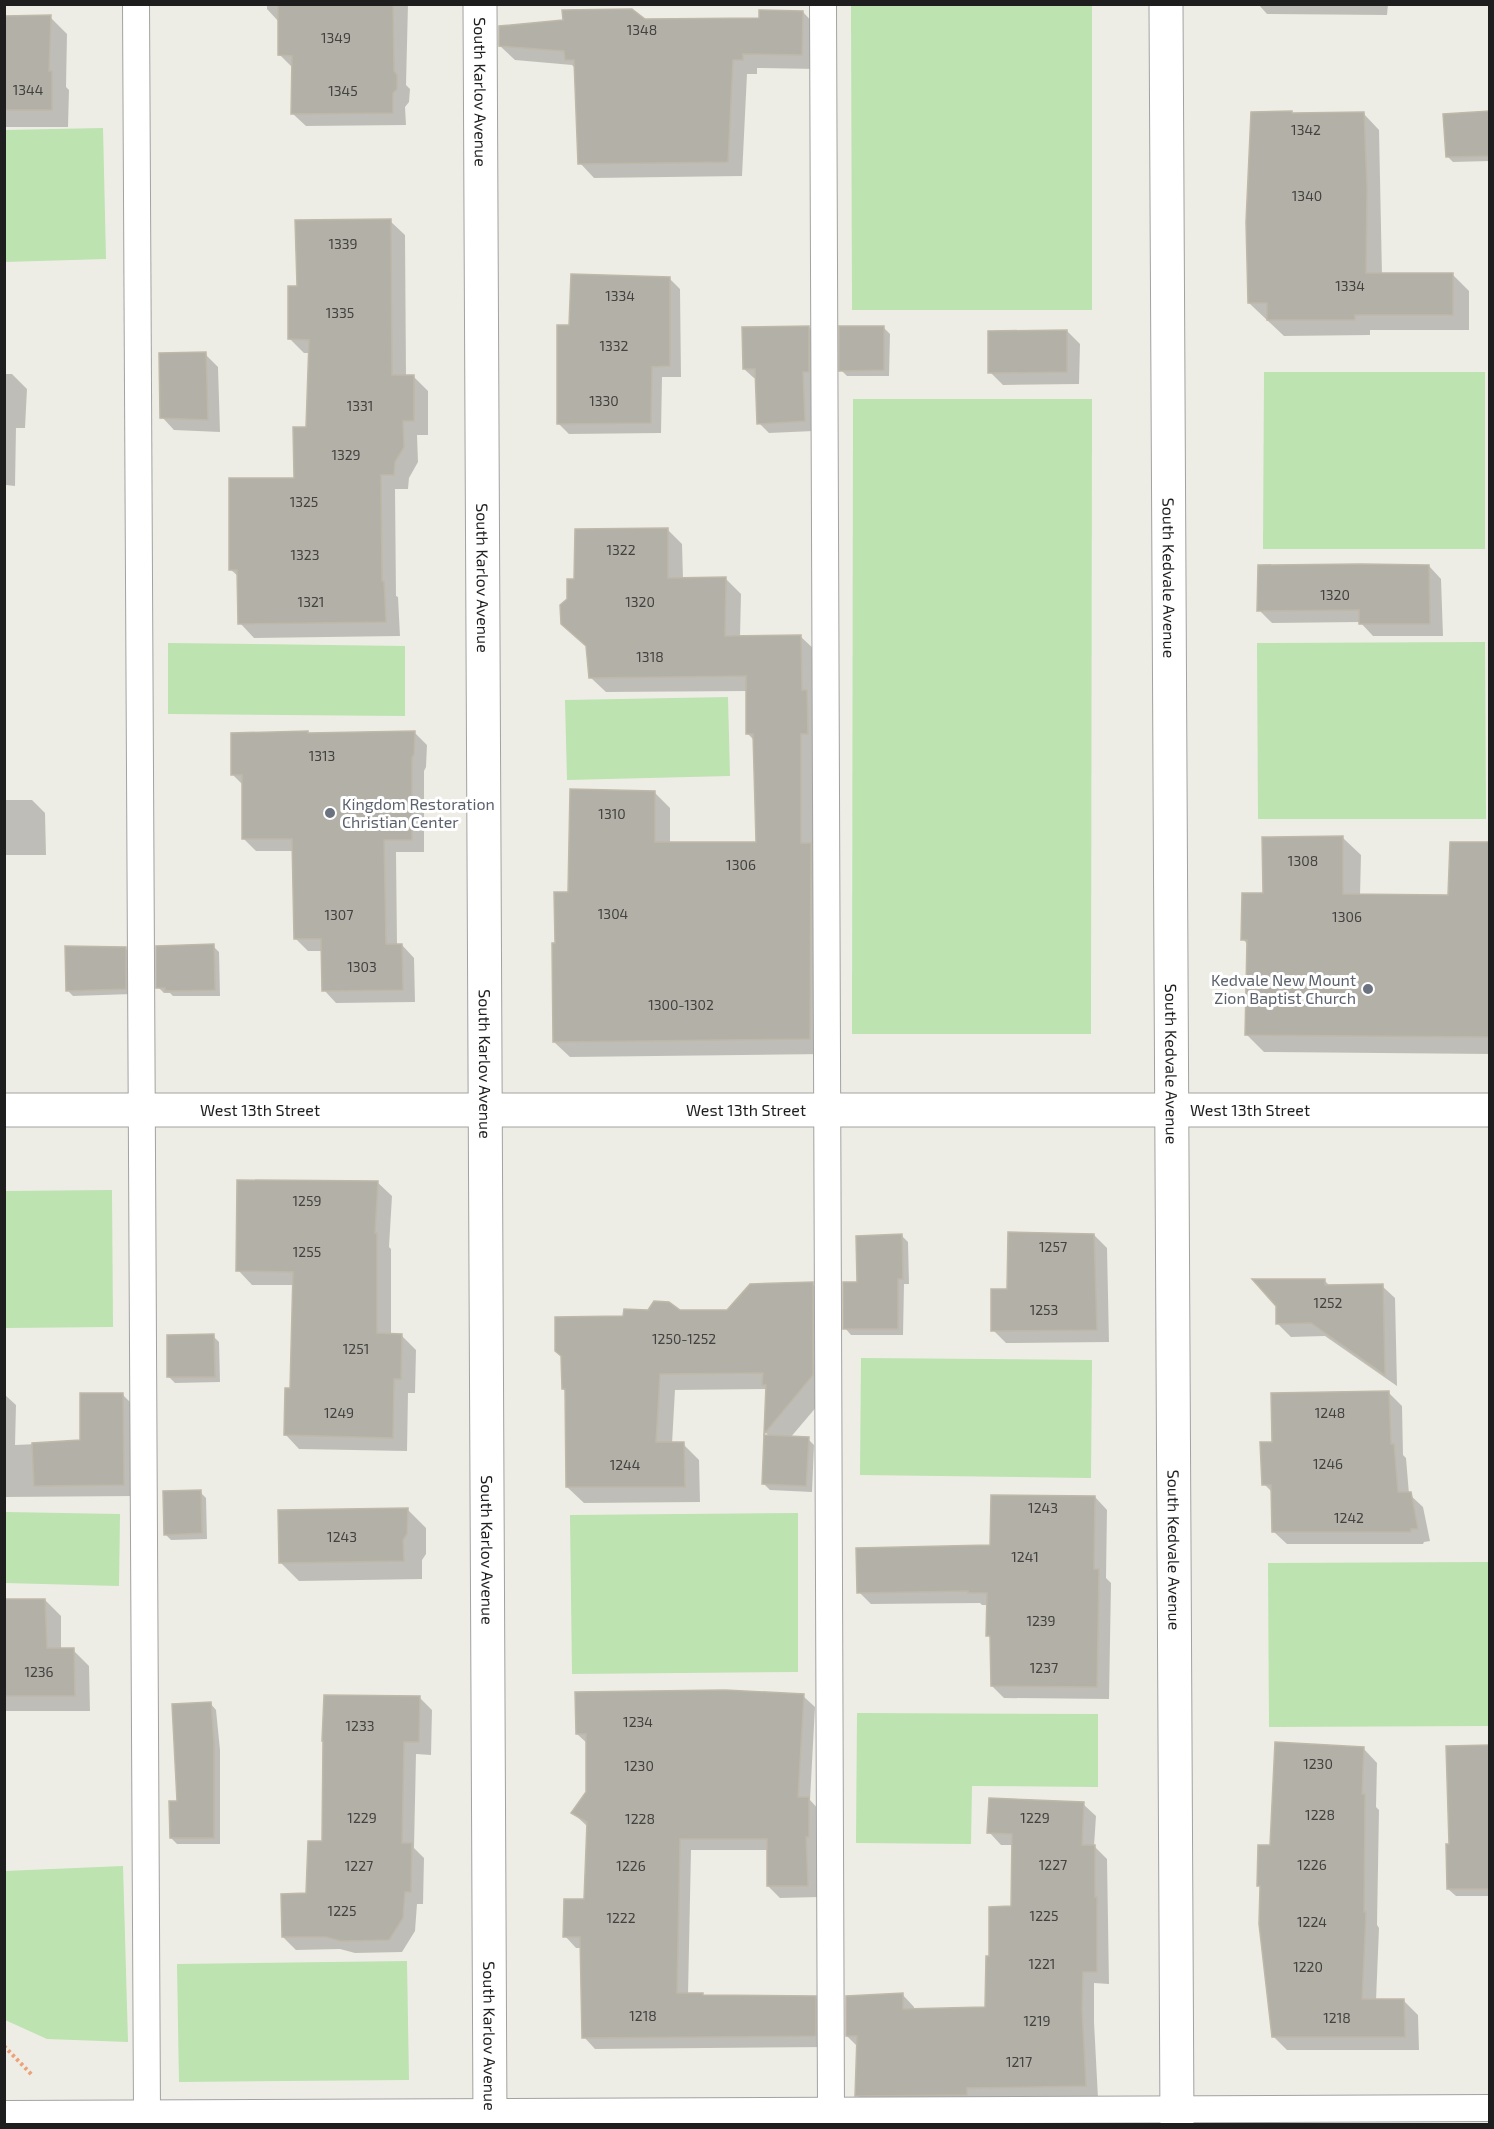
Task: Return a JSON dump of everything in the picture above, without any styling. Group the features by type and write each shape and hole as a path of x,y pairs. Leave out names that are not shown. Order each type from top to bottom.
{"street":[{"name":"South Karlov Avenue","path":"480,4 490,2118"},
{"name":"South Kedvale Avenue","path":"1166,4 1177,2117"},
{"name":"West 13th Street","path":"4,1110 1490,1110"}],"lane":[{"path":"136,4 147,2114"},
{"path":"824,4 831,2110"},
{"path":"4,2114 490,2118 831,2110 1177,2117 1490,2108"}],"green space":[{"path":"851,5 1092,5 1092,310 852,310"},
{"path":"103,128 106,259 5,262 5,130"},
{"path":"1264,372 1485,372 1485,549 1263,549"},
{"path":"853,399 1092,399 1091,1034 852,1034"},
{"path":"1485,642 1486,819 1258,819 1257,643"},
{"path":"168,643 405,646 405,716 168,714"},
{"path":"728,697 730,776 567,780 565,700"},
{"path":"112,1190 113,1327 5,1328 5,1191"},
{"path":"861,1358 1092,1360 1091,1478 860,1475"},
{"path":"5,1512 120,1514 119,1586 5,1583"},
{"path":"798,1513 798,1672 572,1674 570,1515"},
{"path":"1489,1562 1489,1726 1269,1727 1268,1563"},
{"path":"857,1713 1098,1714 1098,1787 972,1786 971,1844 856,1843"},
{"path":"123,1866 128,2042 47,2039 5,2020 5,1871"},
{"path":"407,1961 409,2080 179,2082 177,1964"}],"building":[{"path":"278,4 393,4 394,71 397,75 397,89 393,93 393,113 291,114 292,56 278,55"},
{"path":"632,9 645,19 759,18 759,10 803,11 802,55 743,54 743,60 733,60 728,162 578,164 574,60 565,60 564,51 499,46 499,26 563,20 562,10"},
{"path":"51,15 49,71 52,71 52,110 4,110 4,16"},
{"path":"1292,111 1292,113 1364,112 1367,188 1366,273 1453,273 1453,315 1355,315 1355,320 1267,320 1267,303 1248,303 1246,222 1251,112"},
{"path":"1490,111 1490,156 1446,157 1443,114"},
{"path":"391,219 392,375 414,375 414,421 403,421 404,447 395,462 394,475 381,475 382,581 384,581 386,622 238,624 237,570 229,570 229,478 294,478 293,427 306,427 309,340 288,339 288,286 297,286 295,220"},
{"path":"571,274 670,277 670,366 652,367 651,423 557,424 557,325 569,325"},
{"path":"809,326 809,372 803,372 805,421 757,424 755,369 743,369 742,327"},
{"path":"839,326 884,326 884,370 839,371"},
{"path":"1067,330 1067,372 988,373 988,331"},
{"path":"206,352 208,420 160,418 159,353"},
{"path":"668,528 668,578 726,577 725,636 801,635 802,690 807,690 808,734 801,734 801,843 811,843 810,1039 553,1042 554,892 568,892 570,789 655,791 655,842 756,842 753,734 746,734 746,676 589,678 586,646 561,624 560,605 567,599 567,579 574,579 575,529"},
{"path":"1258,565 1429,565 1430,624 1359,624 1359,610 1257,611"},
{"path":"308,731 308,733 415,731 412,758 412,840 384,840 386,944 402,944 403,990 322,991 321,939 294,939 292,839 242,839 242,775 231,775 231,733"},
{"path":"1343,836 1343,894 1448,895 1450,842 1490,842 1490,1037 1245,1035 1247,940 1241,940 1242,893 1263,893 1262,837"},
{"path":"214,944 215,990 165,991 165,988 156,988 156,946"},
{"path":"65,946 126,947 126,989 66,991"},
{"path":"237,1180 378,1181 375,1233 377,1233 377,1333 402,1334 401,1379 394,1379 393,1438 284,1435 285,1388 290,1388 293,1272 236,1271"},
{"path":"1008,1232 1094,1234 1097,1330 991,1331 991,1289 1007,1289"},
{"path":"902,1234 903,1279 898,1279 898,1329 843,1329 843,1282 857,1282 856,1236"},
{"path":"1252,1279 1325,1279 1325,1285 1383,1284 1385,1375 1311,1323 1276,1324 1276,1306"},
{"path":"813,1282 813,1375 764,1434 766,1385 762,1385 763,1373 660,1374 656,1442 684,1442 685,1487 566,1487 565,1389 562,1389 561,1356 555,1351 555,1317 623,1316 624,1309 648,1310 654,1301 669,1302 680,1310 727,1310 750,1284"},
{"path":"214,1334 215,1377 167,1377 167,1335"},
{"path":"1389,1391 1391,1444 1394,1444 1398,1492 1411,1492 1418,1529 1411,1529 1411,1532 1272,1532 1271,1485 1262,1485 1260,1442 1272,1442 1271,1393"},
{"path":"80,1393 123,1393 124,1485 34,1486 32,1443 80,1440"},
{"path":"764,1435 809,1437 806,1486 762,1484"},
{"path":"201,1490 202,1533 164,1535 163,1491"},
{"path":"991,1495 1095,1496 1094,1569 1099,1569 1097,1687 991,1686 990,1636 986,1636 987,1593 968,1593 968,1591 857,1593 856,1548 990,1545"},
{"path":"408,1508 407,1534 403,1540 404,1561 279,1563 278,1510"},
{"path":"4,1599 45,1599 47,1648 74,1648 75,1696 4,1696"},
{"path":"725,1690 804,1694 798,1797 809,1797 809,1837 806,1837 808,1886 767,1886 767,1839 680,1839 677,1993 816,1996 816,2036 582,2038 580,1937 563,1937 564,1899 584,1899 587,1822 571,1813 586,1792 586,1734 576,1734 575,1692"},
{"path":"324,1695 420,1696 419,1742 404,1742 402,1843 412,1843 411,1892 405,1892 403,1918 389,1940 341,1941 326,1937 282,1937 281,1894 306,1893 308,1841 322,1841"},
{"path":"211,1702 214,1743 214,1838 170,1838 169,1801 177,1801 172,1704"},
{"path":"1275,1742 1364,1747 1362,1794 1365,1794 1364,1912 1366,1912 1362,1999 1404,1999 1405,2037 1272,2037 1259,1924 1260,1886 1257,1886 1258,1845 1270,1845"},
{"path":"1490,1745 1490,1889 1447,1889 1446,1844 1449,1844 1446,1746"},
{"path":"989,1798 1084,1802 1082,1845 1095,1845 1095,1897 1097,1897 1097,1972 1083,1972 1082,2009 1086,2086 967,2088 967,2095 855,2096 857,2036 846,2036 846,1996 903,1993 903,2009 985,2007 986,1956 989,1956 989,1907 1011,1906 1012,1834 987,1833"}],"place":[{"name":"Kingdom Restoration Christian Center","path":"330,813"},
{"name":"Kedvale New Mount Zion Baptist Church","path":"1368,989"}]}
